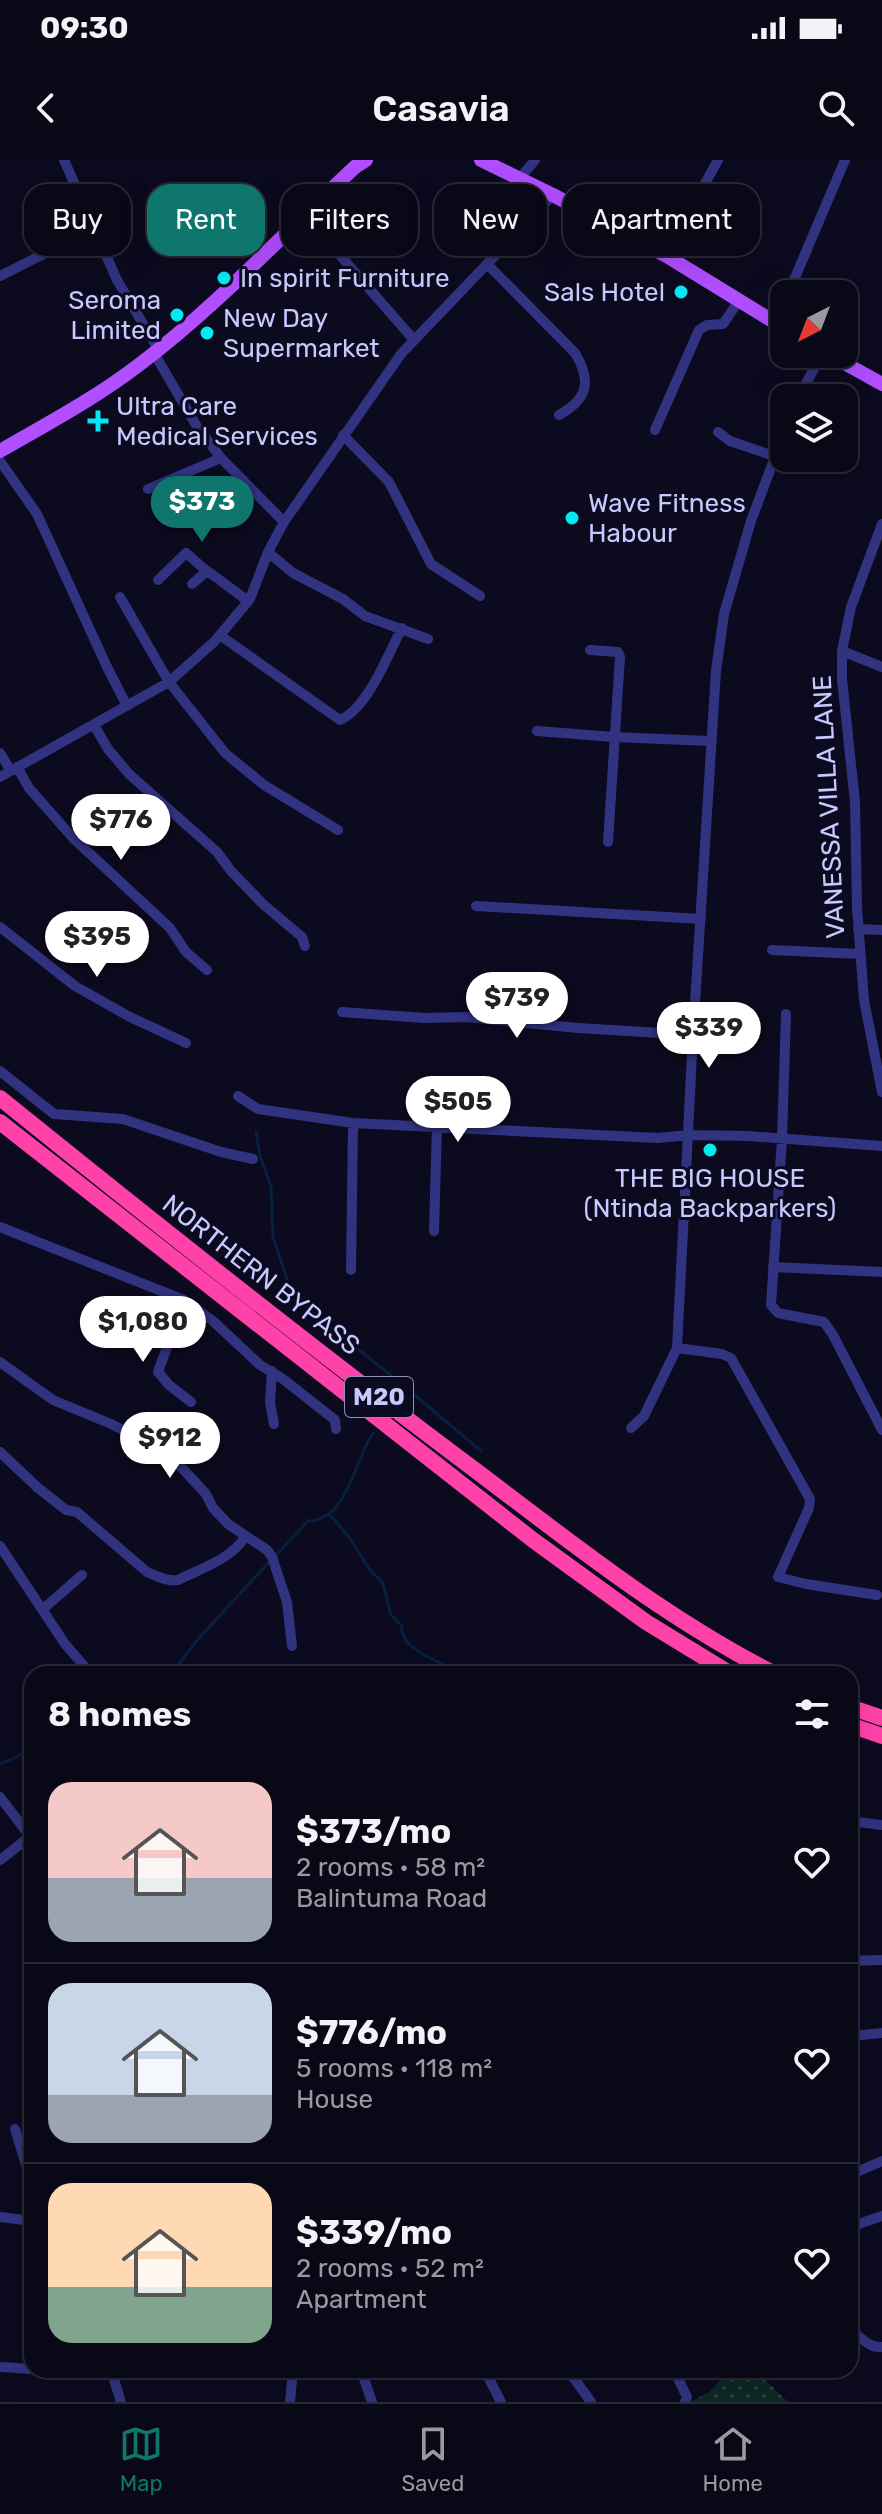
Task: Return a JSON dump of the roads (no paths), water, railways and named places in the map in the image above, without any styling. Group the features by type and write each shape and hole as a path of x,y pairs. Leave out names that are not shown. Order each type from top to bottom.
{"highway":[{"name":"NORTHERN BYPASS","path":"0,1098 402,1415 603,1566 660,1608 760,1666"},
{"name":"NORTHERN BYPASS","path":"0,1122 533,1540 646,1622 718,1666"},
{"path":"858,1710 882,1718"},
{"path":"858,1728 882,1736"}],"main road":[{"path":"481,160 563,200"},
{"path":"336,184 360,162"},
{"path":"0,451 77,406 156,351 281,236"},
{"path":"667,256 770,320"},
{"path":"852,368 882,384"}],"street":[{"path":"64,160 75,184"},
{"path":"519,179 535,160"},
{"path":"705,184 718,160"},
{"path":"794,280 845,160"},
{"path":"0,777 169,682 221,636 248,601 284,522 401,354 553,195"},
{"path":"0,276 40,256"},
{"path":"107,256 196,425 221,458 284,522"},
{"path":"341,256 414,340"},
{"path":"488,265 575,353 584,368 586,385 576,406 559,415"},
{"path":"655,430 699,330 707,325 723,324 738,302"},
{"path":"718,432 750,450 770,455"},
{"path":"343,435 389,482 431,564 480,596"},
{"path":"148,489 221,458"},
{"path":"0,461 37,514 127,706"},
{"path":"631,1428 644,1416 677,1348 716,671 724,614 770,467"},
{"name":"VANESSA VILLA LANE","path":"882,524 851,607 842,651 842,679 855,802 858,929 864,1000 882,1092"},
{"path":"268,552 293,573 343,599 365,616 428,639"},
{"path":"158,580 186,553 248,601"},
{"path":"192,584 207,571"},
{"path":"120,597 169,682 225,753 264,785 338,830"},
{"path":"221,636 340,720 364,699 402,628"},
{"path":"590,650 612,650 618,652 620,657 608,842"},
{"path":"842,651 882,667"},
{"path":"94,725 108,749 129,774 217,852 264,905 302,937 305,946"},
{"path":"537,731 710,741"},
{"path":"0,753 73,838 170,928 186,952 207,970"},
{"path":"476,906 701,919"},
{"path":"0,927 75,986 130,1017 186,1043"},
{"path":"858,929 882,930"},
{"path":"772,950 860,954"},
{"path":"342,1012 424,1018 466,1017 693,1035"},
{"path":"786,1014 772,1309 778,1313 824,1322 882,1430"},
{"path":"0,1071 54,1114 123,1119 221,1152 253,1159"},
{"path":"238,1096 258,1109 353,1123 624,1137 673,1138 689,1135 782,1139 882,1146"},
{"path":"351,1270 353,1123"},
{"path":"434,1231 437,1126"},
{"path":"0,1227 184,1300 213,1321 260,1365 335,1420 336,1429"},
{"path":"773,1267 882,1272"},
{"path":"184,1300 158,1372 191,1402"},
{"path":"677,1348 731,1358 810,1499 809,1508 778,1577 877,1595"},
{"path":"0,1362 53,1400 154,1446 182,1468 228,1524 267,1550 288,1608 292,1646"},
{"path":"272,1371 270,1403 274,1424"},
{"path":"0,1452 21,1474 63,1508 77,1512 147,1572 157,1576 178,1580 225,1557 246,1536"},
{"path":"0,1546 65,1644 84,1666"},
{"path":"43,1609 82,1575"},
{"path":"0,1797 24,1828"},
{"path":"858,1822 882,1825"},
{"path":"0,1860 24,1839"},
{"path":"858,1961 882,1960"},
{"path":"858,2035 882,2033"},
{"path":"15,2129 24,2158"},
{"path":"858,2172 882,2161"},
{"path":"858,2224 882,2216"},
{"path":"0,2217 24,2220"},
{"path":"858,2335 871,2346 882,2347"},
{"path":"0,2367 24,2368"},
{"path":"114,2378 121,2402"},
{"path":"290,2402 292,2378"},
{"path":"364,2378 372,2402"},
{"path":"489,2378 501,2402"},
{"path":"574,2378 591,2402"},
{"path":"678,2378 687,2397 685,2402"}],"waterway":[{"path":"256,1132 260,1156 271,1187 273,1237 293,1297 481,1451"},
{"path":"275,1556 308,1521 322,1518 342,1499 373,1433"},
{"path":"329,1514 383,1583 391,1615 402,1626 408,1642 425,1656 447,1666"},
{"path":"177,1666 270,1561"},
{"path":"0,1764 24,1754"}],"place":[{"name":"In spirit Furniture","path":"224,278"},
{"name":"Sals Hotel","path":"681,292"},
{"name":"Seroma Limited","path":"177,315"},
{"name":"New Day Supermarket","path":"207,333"},
{"name":"Ultra Care Medical Services","path":"98,421"},
{"name":"Wave Fitness Habour","path":"572,518"},
{"name":"THE BIG HOUSE (Ntinda Backparkers)","path":"710,1150"}]}
